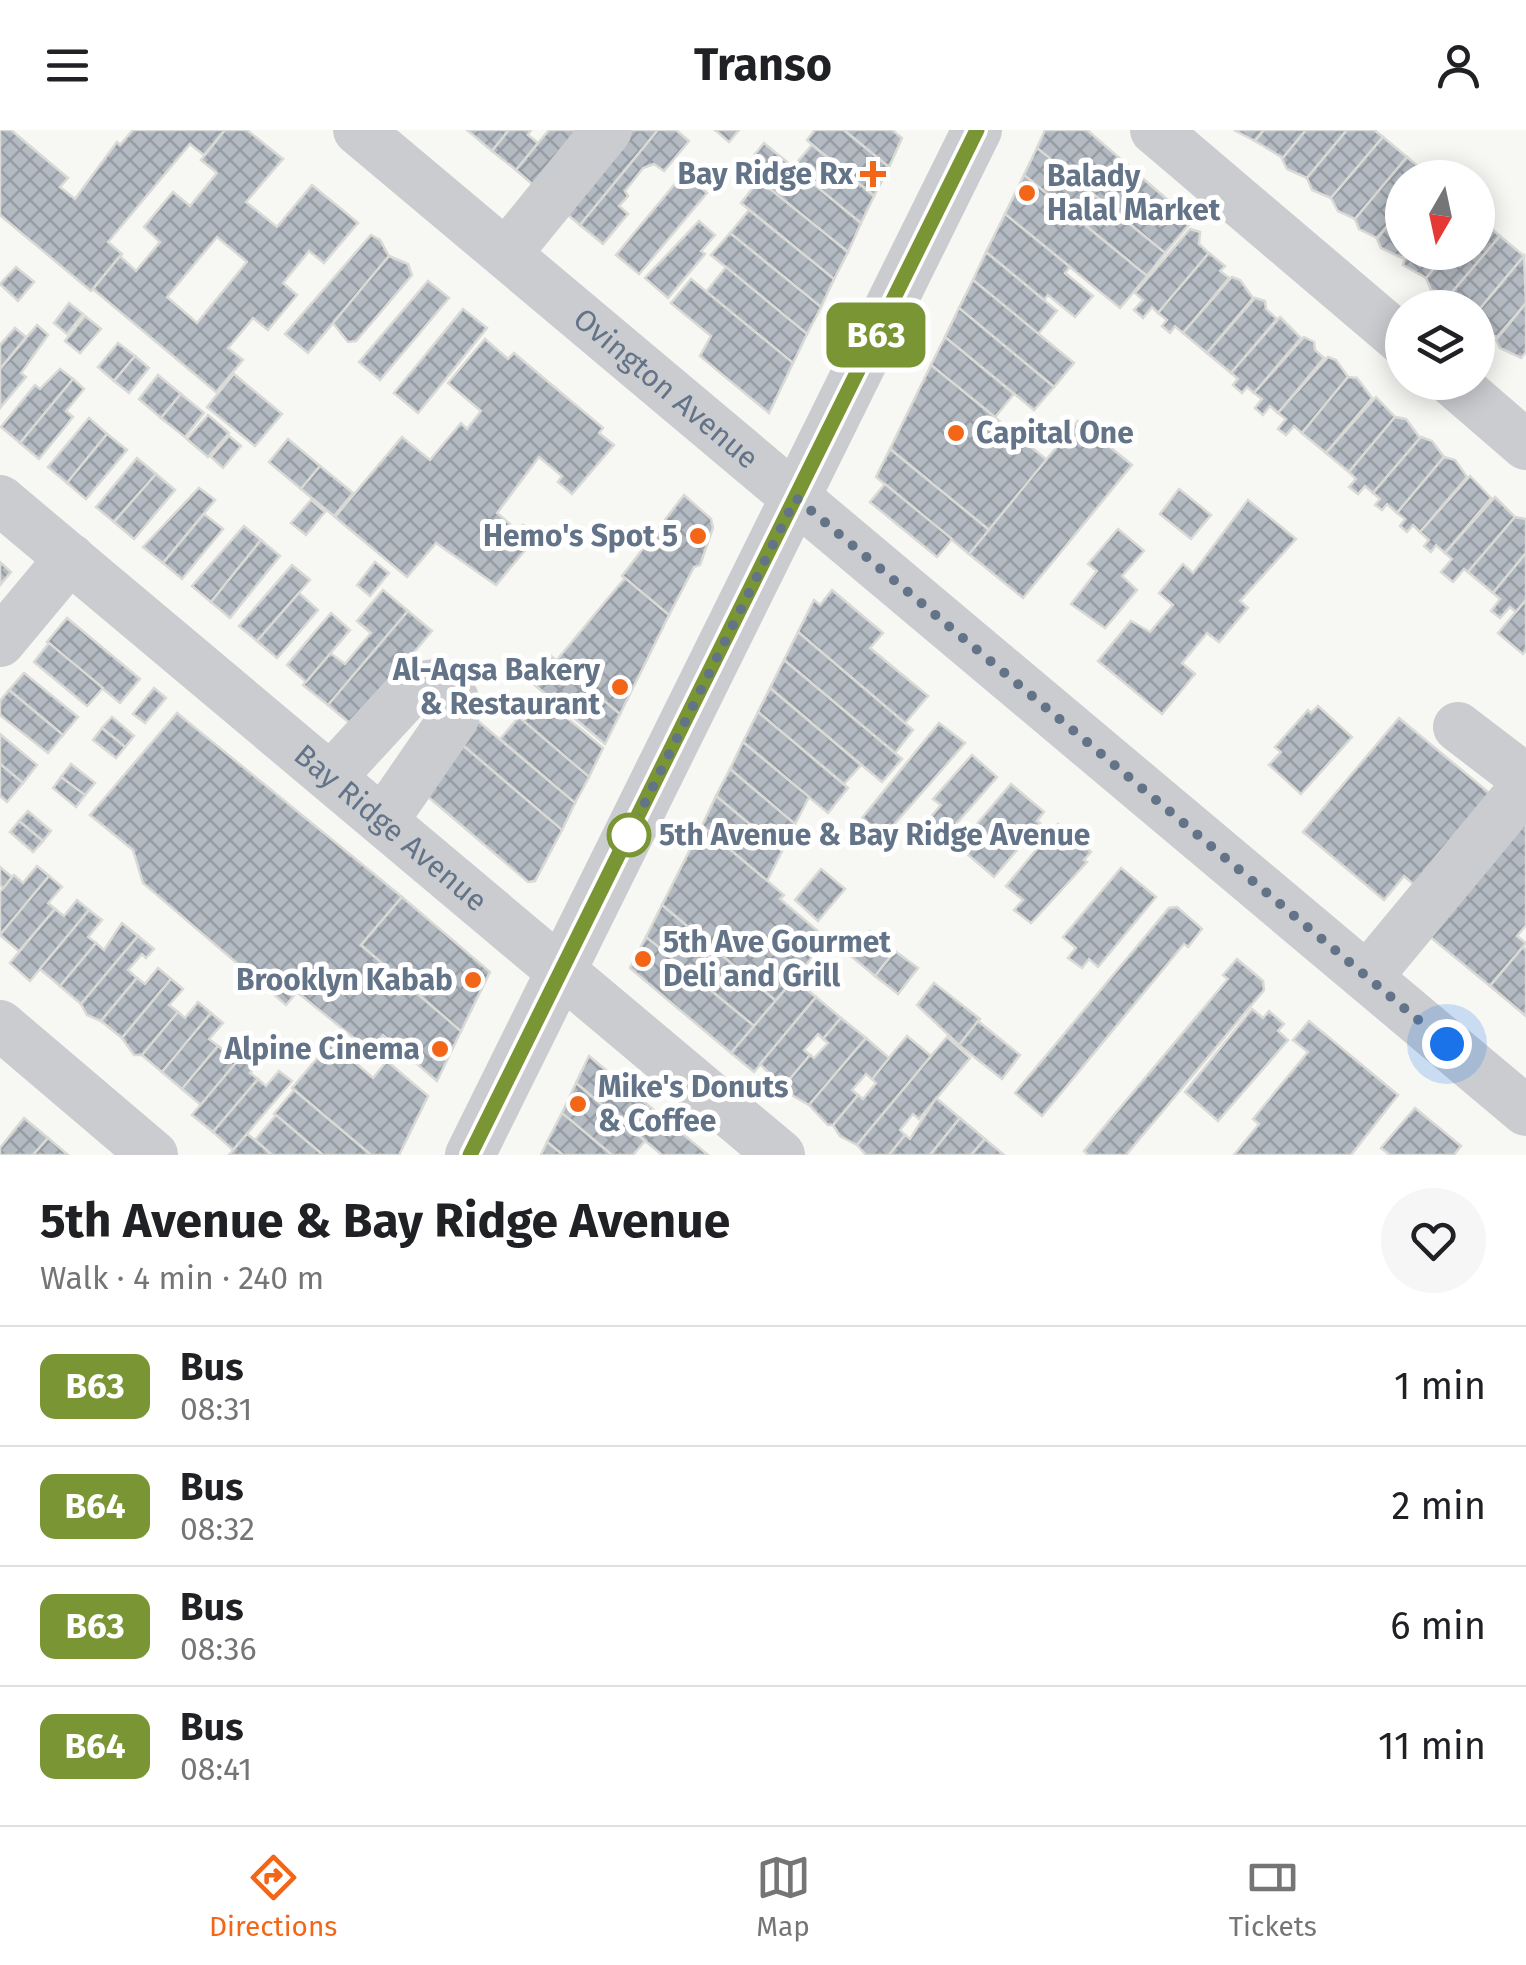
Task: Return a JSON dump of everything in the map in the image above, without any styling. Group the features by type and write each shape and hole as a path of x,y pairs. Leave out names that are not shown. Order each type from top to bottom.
{"street":[{"name":"Ovington Avenue","path":"358,130 1526,1111"},
{"path":"506,254 607,130"},
{"path":"470,1155 977,130"},
{"path":"1155,130 1385,326"},
{"path":"1473,400 1526,445"},
{"name":"Bay Ridge Avenue","path":"0,500 780,1155"},
{"path":"0,642 70,558"},
{"path":"331,777 414,688 434,684 454,699 454,718 383,821"},
{"path":"1368,976 1524,788 1522,776 1458,727"},
{"path":"0,1025 153,1155"}],"building":[{"path":"0,130 11,130 68,178 60,187 75,199 117,142 120,145 133,130 225,130 204,155 190,144 108,242 122,254 91,291 0,215"},
{"path":"225,130 247,130 283,159 246,202 277,227 312,185 358,223 324,263 309,251 283,283 297,295 268,330 253,318 228,348 243,360 216,392 93,289 120,256 136,271 160,242 144,227 173,192 190,206 217,173 201,160","holes":["217,237 247,262 197,323 167,297"]},
{"path":"467,130 509,130 492,151"},
{"path":"509,130 531,130 528,135 538,143 516,170 492,151"},
{"path":"549,130 590,130 539,190 516,170"},
{"path":"618,130 658,130 580,225 556,205"},
{"path":"658,130 676,130 689,141 664,171 654,164 643,168 619,206 628,214 603,244 580,225"},
{"path":"715,130 739,130 729,142"},
{"path":"815,130 844,130 889,167 874,196 807,140"},
{"path":"844,130 892,130 902,138 889,167"},
{"path":"1045,130 1087,130 1192,221 1165,253 1037,148"},
{"path":"1234,130 1264,130 1255,141"},
{"path":"1264,130 1306,130 1283,158 1255,141"},
{"path":"1306,130 1347,130 1307,178 1287,169 1282,159"},
{"path":"1347,130 1374,130 1383,137 1331,198 1312,190 1307,178"},
{"path":"1383,137 1407,157 1385,160 1385,183 1355,219 1338,211 1331,198"},
{"path":"764,143 861,223 848,252 744,168"},
{"path":"812,145 874,196 861,223 793,167"},
{"path":"1037,148 1165,253 1147,276 1024,175"},
{"path":"684,173 707,193 639,274 616,255"},
{"path":"1024,175 1147,276 1120,308 1005,214"},
{"path":"759,180 848,252 834,279 741,203"},
{"path":"1385,183 1385,228 1377,238 1359,229 1355,219"},
{"path":"749,210 834,279 821,307 730,233"},
{"path":"1005,214 1070,267 1065,273 1093,296 1075,317 1048,295 1044,300 986,252"},
{"path":"699,221 715,235 701,251 705,254 668,298 645,278"},
{"path":"1190,229 1200,232 1199,244 1209,253 1158,313 1152,307 1143,318 1134,310 1143,300 1135,293"},
{"path":"1385,229 1385,250 1381,248 1377,239"},
{"path":"730,233 821,307 807,334 711,255"},
{"path":"371,235 380,240 389,256 308,353 285,334"},
{"path":"1500,236 1524,256 1495,291 1454,290 1471,270 1495,270 1495,242"},
{"path":"986,252 1057,311 1038,334 973,280"},
{"path":"1209,253 1225,266 1220,271 1229,278 1183,333 1175,326 1170,333 1162,326 1167,320 1158,313"},
{"path":"389,256 408,264 412,275 356,341 348,342 333,323"},
{"path":"1524,256 1526,303 1497,337 1495,336 1495,291"},
{"path":"16,267 34,282 18,301 0,284"},
{"path":"726,267 807,334 793,363 706,292"},
{"path":"1412,270 1432,270 1426,278"},
{"path":"1432,270 1471,270 1454,290 1431,290 1426,278"},
{"path":"1232,277 1240,280 1253,298 1207,353 1183,333"},
{"path":"691,279 793,363 769,413 700,356 711,336 671,303"},
{"path":"973,280 1074,363 1054,387 959,308"},
{"path":"428,281 449,298 380,380 359,362"},
{"path":"1255,298 1265,301 1266,309 1277,319 1231,373 1207,353"},
{"path":"69,303 83,314 67,334 54,323"},
{"path":"1526,303 1526,352 1521,358 1500,348 1496,340"},
{"path":"959,308 1054,387 1034,410 945,337"},
{"path":"463,309 487,328 418,413 394,393"},
{"path":"85,316 101,329 80,353 65,341"},
{"path":"1280,317 1301,338 1254,393 1247,387 1242,393 1233,385 1238,379 1231,373"},
{"path":"37,325 48,335 21,373 26,377 0,408 0,369"},
{"path":"15,328 26,337 0,369 0,345"},
{"path":"945,337 1014,394 995,417 931,365"},
{"path":"1304,337 1314,342 1315,350 1324,358 1278,413 1270,406 1263,415 1255,408 1262,399 1254,393"},
{"path":"485,339 508,359 514,353 603,428 599,433 614,445 572,494 558,482 562,476 539,457 497,513 518,531 523,525 537,536 496,585 436,543 407,577 335,517 402,437 430,460 461,423 467,429 481,411 448,383"},
{"path":"118,343 135,356 114,381 98,367"},
{"path":"135,356 149,368 129,393 114,381"},
{"path":"1328,357 1336,360 1348,377 1302,433 1294,426 1286,435 1278,429 1286,419 1278,413"},
{"name":"Capital One","path":"931,365 1047,460 989,530 890,449"},
{"path":"60,369 73,379 20,443 1,427 35,385 40,389"},
{"path":"234,374 282,414 255,446 207,407"},
{"path":"158,375 181,394 161,418 139,399"},
{"path":"1348,377 1357,378 1372,398 1326,453 1302,433"},
{"path":"73,379 84,389 66,411 73,417 39,459 20,443"},
{"path":"181,394 204,413 185,437 161,418"},
{"path":"1376,397 1395,417 1349,472 1326,453"},
{"path":"208,415 229,433 208,457 187,439"},
{"path":"1395,417 1406,419 1420,438 1373,493 1365,486 1358,494 1349,487 1356,479 1349,472"},
{"path":"89,418 107,434 67,483 48,467"},
{"path":"1078,421 1132,465 1023,598 969,554"},
{"path":"107,434 127,450 86,499 67,483"},
{"path":"229,436 241,446 223,468 211,457"},
{"path":"1421,437 1432,441 1444,457 1397,513 1387,504 1382,510 1375,505 1380,499 1373,493"},
{"path":"288,439 320,466 301,489 269,462"},
{"path":"890,449 989,530 969,554 876,477"},
{"path":"1444,457 1455,460 1467,477 1420,532 1413,525 1407,532 1400,526 1405,519 1397,513"},
{"path":"137,458 156,474 114,522 96,507"},
{"path":"320,466 353,493 334,516 301,489"},
{"path":"156,474 175,490 134,539 114,522"},
{"path":"1470,476 1491,498 1445,553 1436,545 1431,552 1424,546 1429,540 1420,532"},
{"path":"885,484 952,539 937,557 870,502"},
{"path":"199,488 215,500 163,563 143,547"},
{"path":"1179,489 1211,515 1191,539 1160,514"},
{"path":"684,495 711,519 713,528 700,565 694,567 669,615 622,576"},
{"path":"1495,497 1515,517 1468,572 1464,569 1453,582 1441,572 1452,559 1445,553"},
{"path":"311,500 325,512 306,535 291,523"},
{"path":"1248,500 1296,539 1240,601 1248,608 1219,642 1207,633 1182,663 1195,674 1162,714 1098,661 1131,621 1150,632 1173,605 1159,593 1183,564 1193,573"},
{"path":"204,514 223,529 182,579 163,563"},
{"path":"1515,517 1526,519 1526,553 1493,593 1468,572"},
{"path":"244,526 261,540 211,602 192,586"},
{"path":"1118,529 1144,551 1122,576 1137,590 1105,628 1071,604 1097,571 1088,564"},
{"path":"261,540 280,556 230,618 211,602"},
{"path":"1526,553 1526,600 1516,612 1510,607 1500,618 1491,611 1500,599 1493,593"},
{"path":"0,562 11,572 0,585"},
{"path":"375,562 389,573 370,596 357,585"},
{"path":"292,565 310,580 257,641 239,626"},
{"path":"625,578 669,615 620,714 556,661"},
{"path":"383,590 408,611 328,705 303,685 330,653 345,664 371,633 357,621"},
{"path":"832,590 883,633 870,648 928,696 905,723 798,632 814,600 820,605"},
{"path":"299,593 318,610 277,658 257,641"},
{"path":"1526,600 1526,650 1523,654 1498,633"},
{"path":"408,611 432,631 352,725 328,705"},
{"path":"331,613 350,630 306,682 287,665"},
{"path":"67,618 140,679 120,703 47,642"},
{"path":"798,632 913,730 895,753 784,660"},
{"path":"49,643 103,688 87,706 34,662"},
{"path":"551,656 620,714 605,744 530,681"},
{"path":"784,660 902,759 882,782 770,688"},
{"path":"24,673 78,717 63,735 9,690"},
{"path":"154,688 166,698 145,723 133,714"},
{"path":"770,688 861,765 844,784 758,712"},
{"path":"9,690 63,735 48,753 0,715 0,701"},
{"path":"542,697 603,748 589,777 523,721"},
{"path":"1318,706 1352,737 1301,794 1269,765 1281,752 1275,747 1308,710 1311,713"},
{"path":"758,712 848,788 828,813 743,742"},
{"path":"177,713 402,897 361,945 461,1031 437,1081 383,1035 370,1051 297,992 286,1005 143,883 133,850 90,815"},
{"path":"112,717 134,736 125,747 102,728"},
{"path":"519,717 589,777 575,803 500,739"},
{"path":"1399,718 1500,802 1424,893 1404,876 1384,900 1303,832"},
{"path":"478,721 575,803 562,830 460,743"},
{"path":"939,723 965,743 884,836 862,818"},
{"path":"102,728 125,747 116,758 93,740"},
{"path":"0,734 37,765 23,783 0,764"},
{"path":"459,742 562,830 535,881 528,882 419,789"},
{"path":"743,742 809,797 795,824 730,769"},
{"path":"972,755 997,777 942,840 924,825 941,805 933,799"},
{"path":"0,764 23,783 7,802 0,796"},
{"path":"71,764 95,783 85,795 61,777"},
{"path":"730,769 795,824 782,851 716,796"},
{"path":"61,777 85,795 76,807 53,788"},
{"path":"1011,784 1044,812 1037,821 1040,823 994,877 958,846"},
{"path":"716,796 782,851 767,881 702,826"},
{"path":"28,811 51,831 43,841 19,821"},
{"path":"1526,818 1526,925 1517,936 1526,943 1490,986 1418,927"},
{"path":"19,821 43,841 33,852 10,832"},
{"path":"1058,824 1091,852 1084,860 1087,862 1031,923 1014,910 1023,900 1006,886"},
{"path":"702,826 784,895 780,899 827,939 776,1001 662,905"},
{"path":"37,866 49,876 0,935 0,892 14,875 23,883"},
{"path":"0,867 12,877 3,888 0,885"},
{"path":"1121,868 1156,897 1098,967 1089,959 1082,968 1068,958 1076,948 1063,937"},
{"path":"821,869 845,889 818,921 795,900"},
{"path":"49,876 62,887 48,903 55,909 19,951 0,935"},
{"path":"402,897 490,972 461,1031 361,945"},
{"path":"77,900 89,910 30,981 10,963 55,909 64,916"},
{"path":"662,905 776,1001 754,1026 646,937"},
{"path":"1177,907 1202,929 1188,947 1184,944 1042,1116 1015,1093 1169,908"},
{"path":"89,910 102,920 88,937 96,943 60,986 40,969"},
{"path":"122,923 138,936 81,1004 60,986 96,943 104,950"},
{"path":"870,931 895,951 875,976 851,956"},
{"path":"138,936 154,949 146,958 142,954 128,970 137,978 101,1021 87,1015 81,1004"},
{"path":"646,937 754,1026 731,1053 630,968"},
{"path":"1523,947 1526,950 1526,1016 1490,986"},
{"path":"895,951 918,968 898,994 875,976"},
{"path":"1237,959 1263,981 1264,990 1126,1155 1088,1155 1084,1151 1228,979 1223,975"},
{"path":"158,968 171,979 122,1038 101,1021 137,978 145,984"},
{"path":"171,979 183,989 169,1005 178,1012 142,1055 134,1055 122,1038"},
{"path":"794,979 816,997 754,1072 731,1053"},
{"path":"934,983 980,1019 959,1045 917,1005"},
{"path":"816,997 841,1018 823,1039 818,1034 804,1050 810,1055 785,1085 780,1084 760,1064"},
{"path":"198,1002 211,1013 162,1072 142,1055 178,1012 185,1018"},
{"path":"1252,1009 1263,1018 1269,1011 1284,1024 1278,1031 1288,1040 1218,1121 1185,1092"},
{"path":"211,1013 223,1023 209,1039 218,1046 182,1089 162,1072"},
{"path":"841,1018 866,1038 809,1105 790,1094 785,1085 810,1055 814,1058 828,1043 823,1039"},
{"path":"978,1021 1020,1055 1002,1079 959,1045"},
{"path":"1309,1021 1398,1095 1351,1155 1234,1155 1259,1124 1253,1119 1308,1052 1293,1040"},
{"path":"907,1036 931,1056 857,1145 840,1136 833,1125 858,1095 863,1099 876,1083 872,1079"},
{"path":"239,1037 250,1046 201,1105 182,1089 218,1046 226,1052"},
{"path":"947,1037 970,1058 919,1119 913,1114 900,1130 905,1135 889,1155 866,1155 857,1145"},
{"path":"866,1038 889,1058 872,1079 866,1074 852,1090 858,1095 833,1125 828,1125 809,1105"},
{"path":"331,1042 373,1078 387,1061 428,1096 399,1155 371,1155 292,1088"},
{"path":"250,1046 264,1057 250,1073 258,1079 213,1132 192,1115"},
{"path":"589,1056 708,1155 662,1155 576,1083"},
{"path":"279,1071 292,1081 233,1150 213,1132 258,1079 266,1086"},
{"path":"576,1083 645,1141 633,1155 612,1155 562,1113"},
{"path":"294,1090 371,1155 323,1155 274,1114"},
{"path":"936,1098 960,1118 930,1155 889,1155 905,1135 910,1139"},
{"path":"1415,1108 1461,1146 1454,1155 1390,1155 1381,1148"},
{"path":"562,1113 612,1155 563,1155 547,1142"},
{"path":"276,1115 323,1155 272,1155 255,1140"},
{"path":"24,1118 48,1138 33,1155 0,1155 0,1148"},
{"path":"960,1118 985,1139 971,1155 930,1155"},
{"path":"247,1134 255,1140 272,1155 229,1155"},
{"path":"48,1138 68,1155 33,1155"},
{"path":"985,1139 1004,1155 971,1155"},
{"path":"547,1142 563,1155 541,1155"}],"bus line":[{"name":"B63","path":"470,1155 977,130"}],"place":[{"name":"Bay Ridge Rx","path":"873,174"},
{"name":"Balady Halal Market","path":"1027,193"},
{"name":"Capital One","path":"956,433"},
{"name":"Hemo's Spot 5","path":"698,536"},
{"name":"Al-Aqsa Bakery & Restaurant","path":"620,687"},
{"name":"5th Avenue & Bay Ridge Avenue","path":"629,835"},
{"name":"5th Ave Gourmet Deli and Grill","path":"643,959"},
{"name":"Brooklyn Kabab","path":"473,980"},
{"name":"Alpine Cinema","path":"440,1049"},
{"name":"Mike's Donuts & Coffee","path":"578,1104"}],"route":[{"path":"629,835 796,498 1447,1044"}]}
